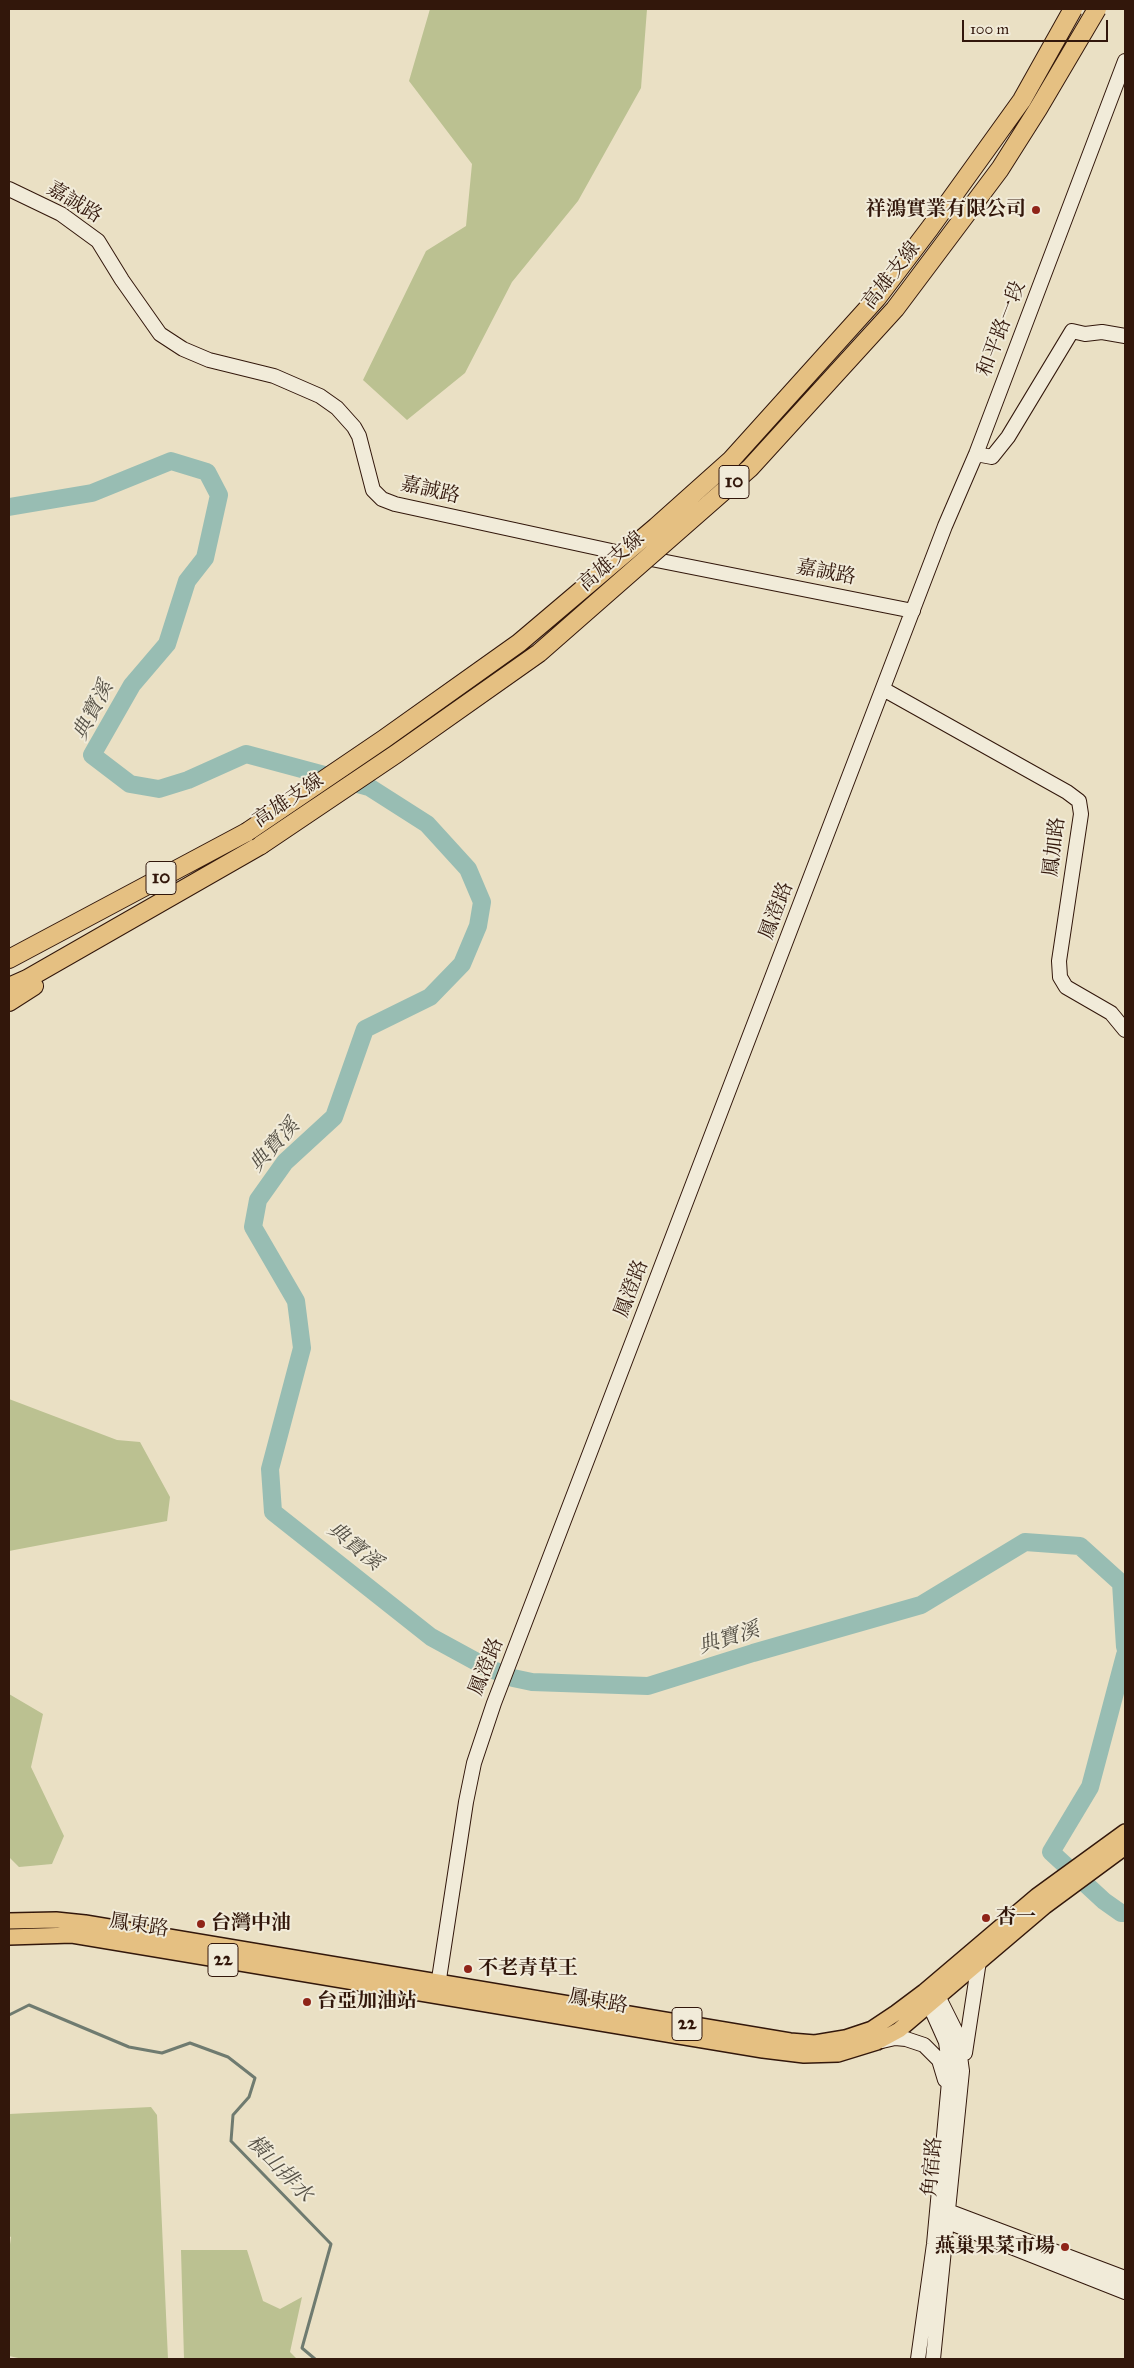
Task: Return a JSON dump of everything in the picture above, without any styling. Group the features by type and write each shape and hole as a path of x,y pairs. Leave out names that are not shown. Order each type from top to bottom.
{"highway":[{"name":"高雄支線","path":"9,959 247,832 384,739 519,643 656,527 730,460 877,298 1022,100 1073,9"},
{"name":"高雄支線","path":"9,987 28,979 260,846 396,754 539,653 750,468 895,309 1000,169 1038,109 1096,9"},
{"path":"9,1002 180,893"},
{"path":"9,945 74,925"}],"main road":[{"name":"22","path":"1041,1901 1096,1861 1125,1832"},
{"name":"22","path":"1096,1861 1125,1847"},
{"name":"鳳東路","path":"438,1989 790,2041 815,2042 845,2038 872,2029 932,1994 979,1960 1041,1901"},
{"name":"鳳東路","path":"9,1921 56,1920 157,1942 438,1989 804,2055 838,2054 877,2042 899,2030 932,1994 1041,1901"},
{"name":"鳳東路","path":"9,1937 72,1935 157,1942"}],"street":[{"name":"和平路一段","path":"913,611 945,526 976,454 1125,61"},
{"name":"嘉誠路","path":"9,189 61,214 98,240 122,280 160,334 183,349 209,360 274,376 320,396 337,408 360,436 374,490 382,499 395,504 606,550 913,611"},
{"path":"976,454 992,457 1008,437 1072,331 1085,334 1102,332 1125,336"},
{"name":"鳳澄路","path":"438,1989 468,1792 474,1763 494,1703 913,611"},
{"name":"鳳加路","path":"883,689 1067,792 1079,801 1081,814 1059,961 1060,977 1066,987 1111,1013 1125,1030"},
{"path":"962,2071 979,1960"},
{"name":"角宿路","path":"918,2359 943,2215 962,2071 957,2034 932,1994"},
{"name":"角宿路","path":"932,1994 949,2051 943,2215 933,2359"},
{"path":"877,2042 901,2038 924,2045 934,2054 942,2067 948,2098"},
{"path":"943,2215 1125,2278"},
{"path":"943,2215 1125,2292"}],"green space":[{"path":"430,9 647,9 641,88 578,201 512,282 465,373 407,420 363,380 426,251 466,226 472,164 409,81"},
{"path":"9,1399 117,1440 140,1442 170,1497 167,1521 9,1551"},
{"path":"9,1694 43,1714 31,1767 64,1836 52,1864 19,1867 9,1857"},
{"path":"151,2107 157,2115 168,2359 23,2359 9,2356 9,2252 11,2237 9,2236 9,2114"},
{"path":"181,2250 247,2250 263,2301 280,2309 302,2297 290,2352 297,2359 184,2359"}],"waterway":[{"name":"典寶溪","path":"9,507 92,493 171,461 207,472 219,495 205,558 187,581 167,644 132,685 92,755 130,784 159,789 188,780 246,754 369,787 427,824 468,869 482,902 478,926 462,964 430,997 365,1029 334,1117 285,1162 258,1200 253,1227 296,1301 302,1348 270,1469 273,1512 431,1637 486,1667 513,1678 532,1682 648,1686 753,1653 921,1605 1025,1542 1080,1546 1121,1583 1125,1647"},
{"name":"典寶溪","path":"1125,1655 1090,1787 1051,1852 1104,1901 1121,1913 1125,1913"},
{"name":"橫山排水","path":"9,2015 29,2005 129,2047 162,2053 190,2043 228,2057 255,2078 249,2097 233,2115 231,2141 331,2244 302,2348 315,2359"}],"place":[{"name":"祥鴻實業有限公司","path":"1036,210"},
{"name":"杏一","path":"986,1918"},
{"name":"台灣中油","path":"201,1924"},
{"name":"不老青草王","path":"468,1969"},
{"name":"台亞加油站","path":"307,2002"},
{"name":"燕巢果菜市場","path":"1065,2247"}]}
